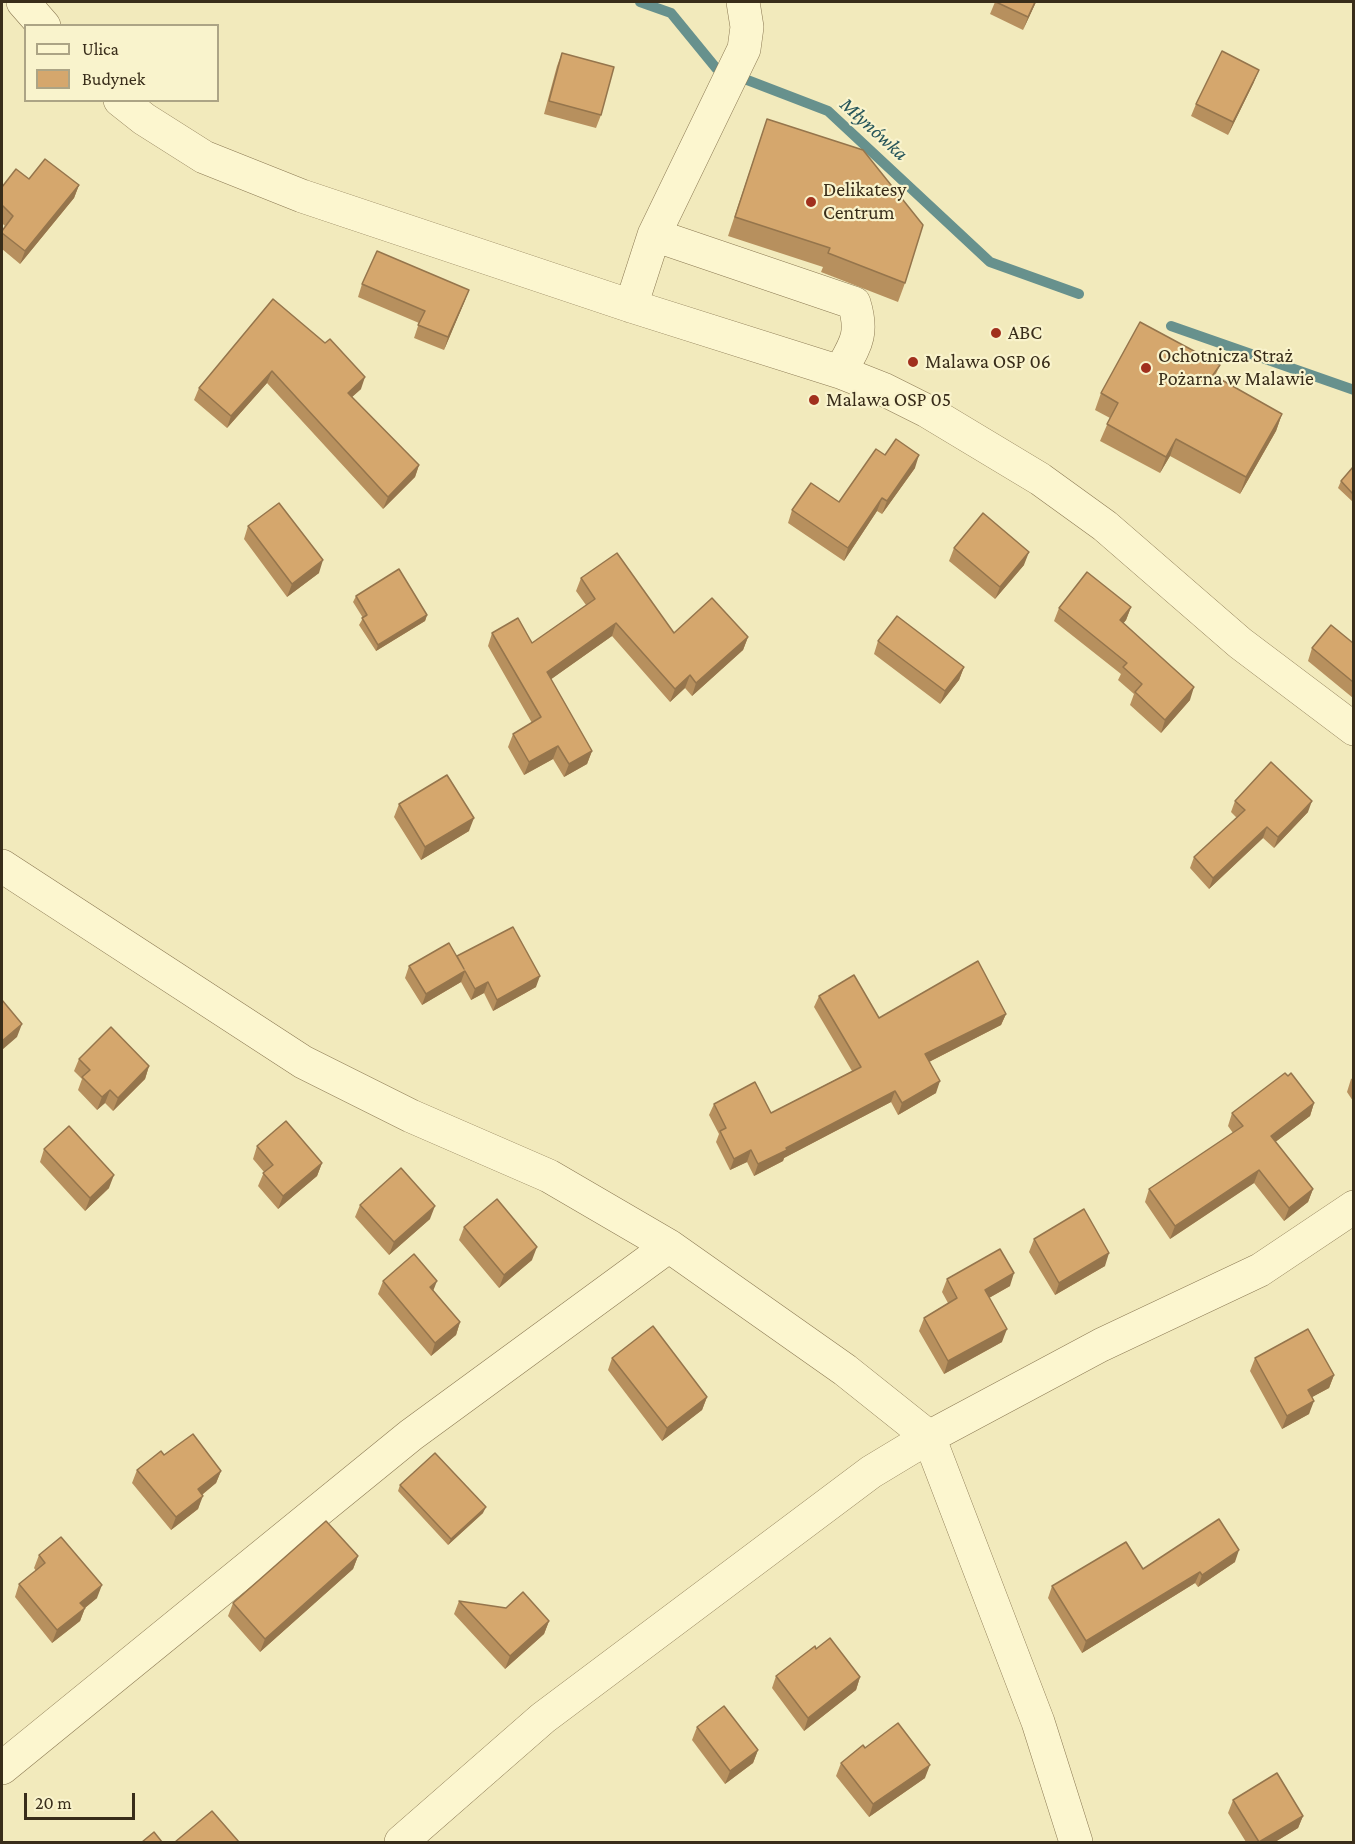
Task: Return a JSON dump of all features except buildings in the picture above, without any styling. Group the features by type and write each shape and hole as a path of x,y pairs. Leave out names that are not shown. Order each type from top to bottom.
{"street":[{"path":"23,2 42,24"},
{"path":"631,306 654,235 744,49 747,27 742,2"},
{"path":"123,102 144,119 215,161 302,196 631,306 840,372 883,389 927,411 1040,479 1105,526 1240,643 1353,729"},
{"path":"654,235 854,303 859,318 859,338 840,372"},
{"path":"2,866 303,1062 411,1116 549,1176 669,1246 845,1370 929,1437 1038,1722 1076,1842"},
{"path":"401,1842 543,1718 871,1472 929,1437 1101,1345 1260,1270 1353,1207"},
{"path":"2,1768 411,1435 669,1246"}],"waterway":[{"name":"Młynówka","path":"640,2 671,13 716,68 828,111 990,262 1079,294"},
{"name":"Młynówka","path":"1171,326 1354,390"}],"place":[{"name":"Delikatesy Centrum","path":"811,202"},
{"name":"ABC","path":"996,333"},
{"name":"Malawa OSP 06","path":"913,362"},
{"name":"Ochotnicza Straż Pożarna w Malawie","path":"1146,368"},
{"name":"Malawa OSP 05","path":"814,400"}]}
